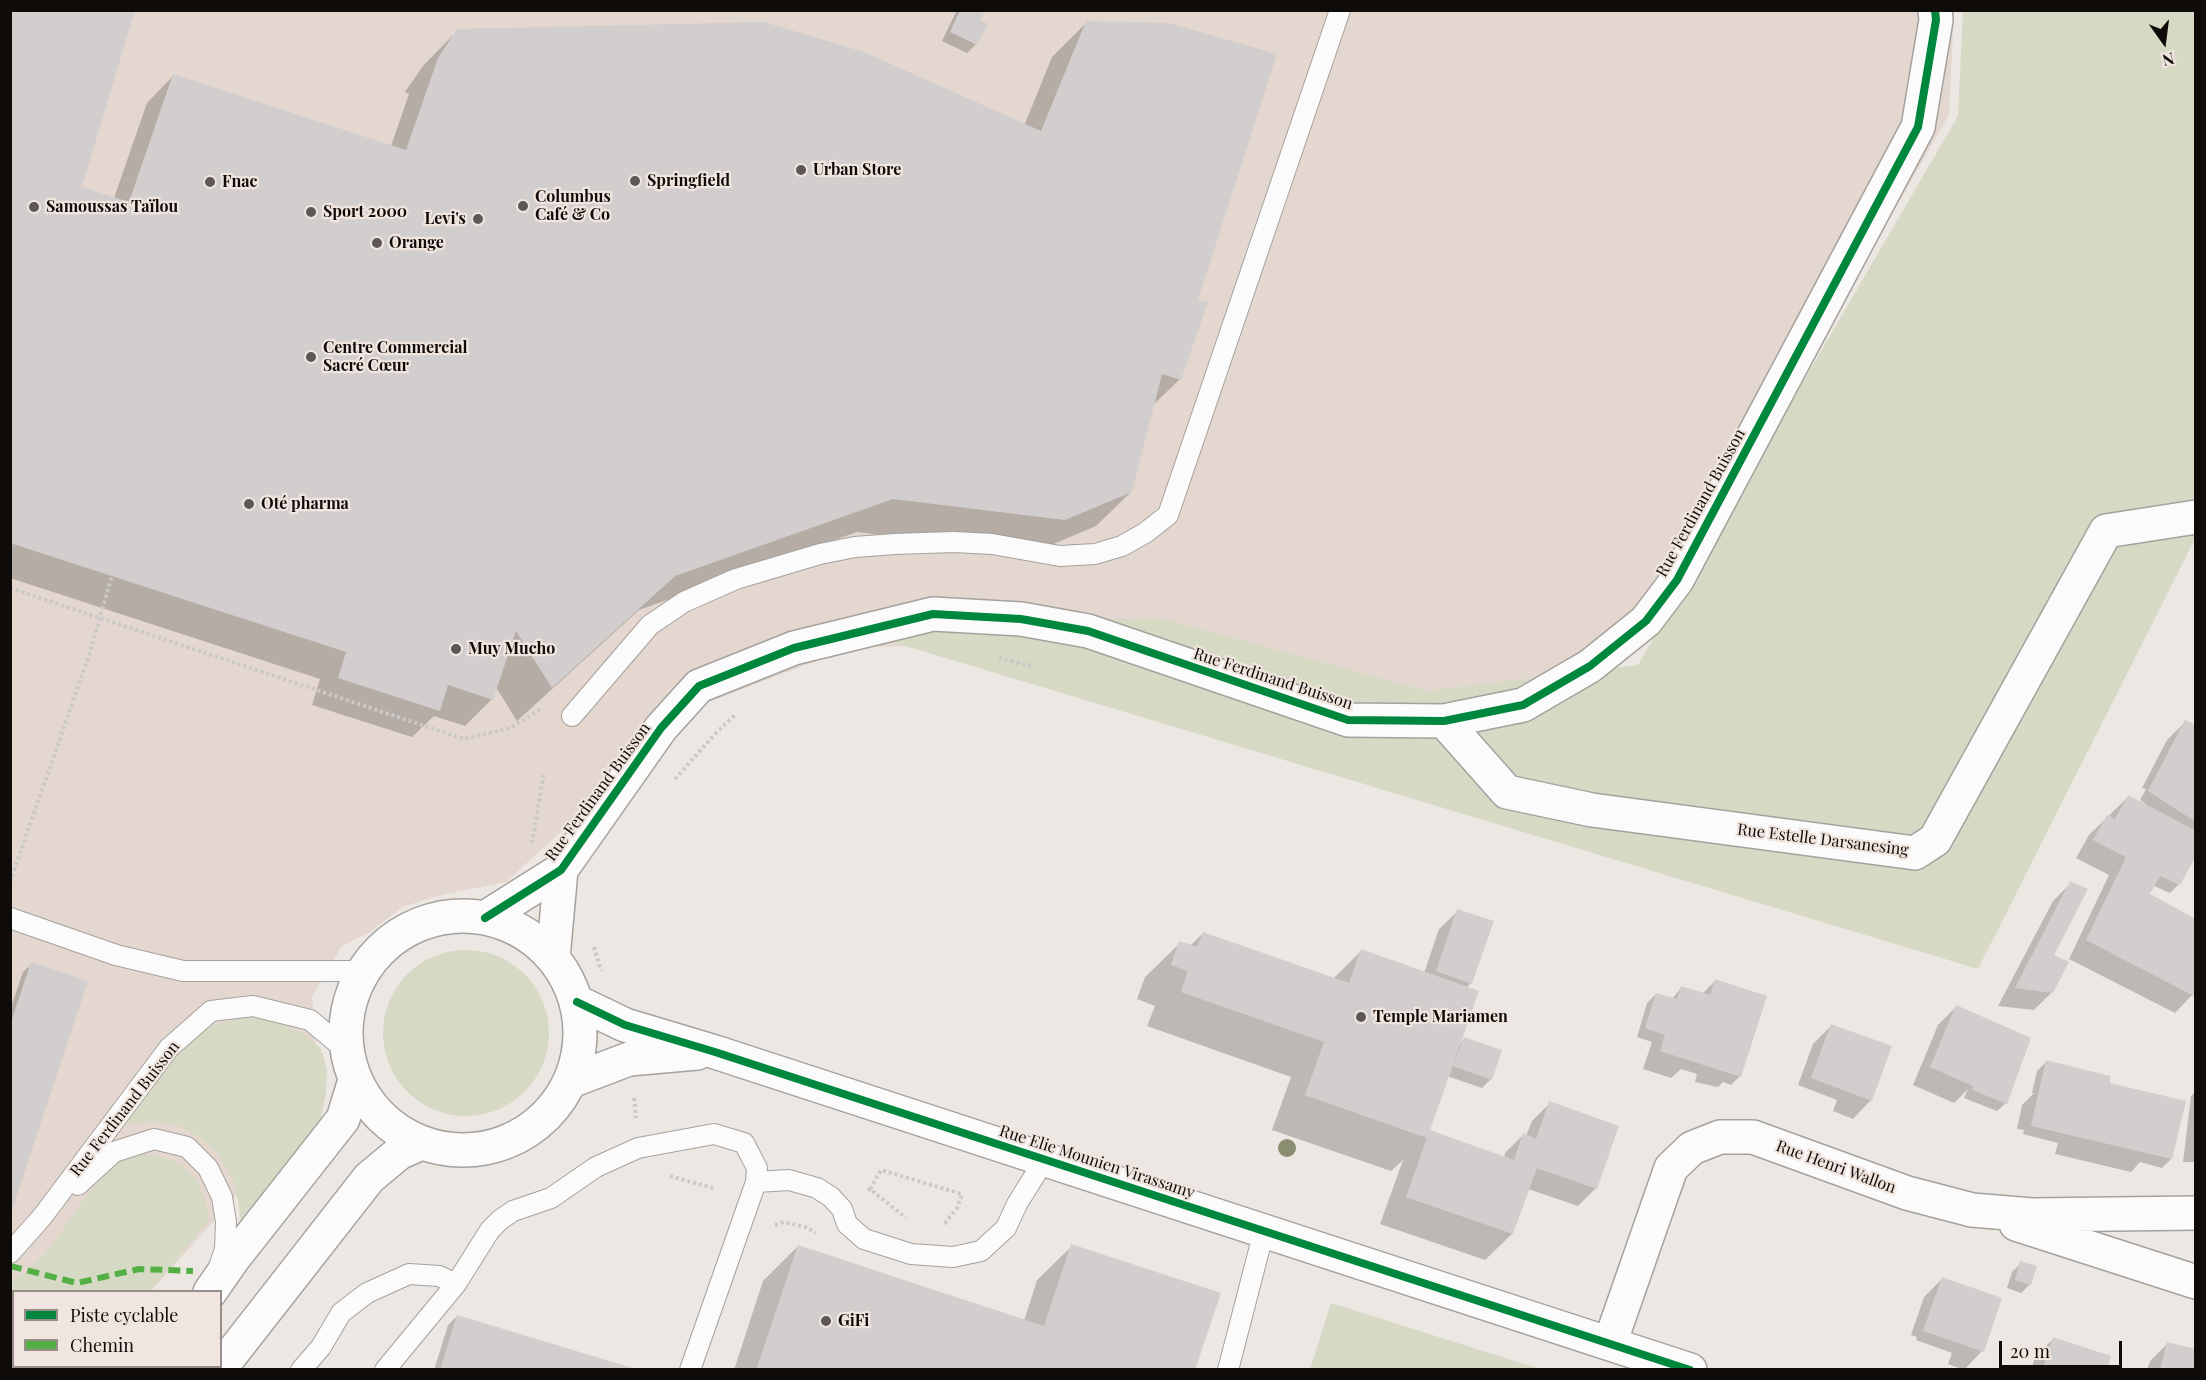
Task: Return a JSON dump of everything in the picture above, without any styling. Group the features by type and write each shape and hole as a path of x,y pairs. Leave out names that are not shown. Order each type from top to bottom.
{"street":[{"name":"Rue Ferdinand Buisson","path":"485,918 561,870 662,728 699,686 794,648 933,614 1021,619 1088,631 1348,720 1444,721 1523,705 1590,666 1646,621 1677,580 1918,127 1936,20 1935,10"},
{"name":"Rue Estelle Darsanesing","path":"1444,721 1507,792 1592,810 1915,853 1935,840 2106,531 2196,517"},
{"name":"Rue Ferdinand Buisson","path":"553,958 561,870"},
{"path":"450,917 485,918 522,932 553,958 568,979 577,1002 581,1042 571,1081 552,1111 524,1133 492,1147 456,1150 421,1143 394,1128 371,1107 351,1066 345,1023 351,996 363,971 386,944 416,926 450,917"},
{"name":"Rue Elie Mounien Virassamy","path":"577,1002 625,1025 715,1052 1690,1370"},
{"name":"Rue Elie Mounien Virassamy","path":"571,1081 629,1059 715,1052"},
{"name":"Rue Ferdinand Buisson","path":"212,1289 240,1249 343,1119 351,1066"},
{"name":"Rue Henri Wallon","path":"1610,1343 1671,1168 1692,1148 1720,1137 1753,1137 1907,1193 1972,1210 2032,1215 2196,1213"},
{"path":"222,1366 369,1178 399,1153 421,1143"},
{"path":"1972,1210 2196,1282"}],"lane":[{"path":"572,716 650,625 684,602 736,579 820,554 855,547 895,544 973,543 992,544 1060,556 1095,554 1122,546 1145,533 1168,515 1341,10"},
{"path":"10,918 116,955 183,971 363,971"},
{"name":"Rue Ferdinand Buisson","path":"10,1253 42,1217 169,1048 211,1011 253,1006 310,1020 351,1066"},
{"path":"385,1370 456,1284 490,1230 500,1220 513,1211 551,1198 596,1167 639,1148 714,1134 744,1143 757,1168 756,1182 690,1370"},
{"name":"Rue Ferdinand Buisson","path":"42,1217 114,1152 154,1139 188,1148 208,1168 222,1197 226,1222 225,1249 212,1289"},
{"path":"756,1182 789,1180 817,1188 831,1197 842,1209 847,1224 864,1239 911,1254 953,1257 981,1251 1006,1228 1017,1204 1045,1159"},
{"path":"1228,1370 1264,1231"},
{"path":"301,1370 321,1347 341,1313 367,1293 409,1274 439,1276 456,1284"}],"path":[{"path":"10,882 112,576"},
{"path":"10,588 464,739 511,728"},
{"path":"997,658 1031,666"},
{"path":"669,786 714,735 745,707"},
{"path":"532,844 544,772"},
{"path":"593,940 596,959 605,980"},
{"path":"633,1088 636,1120"},
{"path":"865,1195 881,1170 962,1194 957,1208 945,1223 937,1225"},
{"path":"660,1173 713,1188"},
{"path":"870,1189 912,1222"}],"shaded area":[{"path":"10,11 1954,11 1949,115 1754,455 1627,656 1431,742 1051,644 853,647 698,706 506,882 441,895 402,907 370,932 342,946 312,997 321,1101 152,1290 12,1290 12,1368 81,1370 11,1370"}],"green space":[{"path":"1963,11 2195,11 2195,539 1978,969 836,625 1160,618 1427,691 1638,665 1958,116"},
{"path":"466,950 498,956 525,974 543,1001 549,1033 543,1065 525,1092 498,1110 466,1116 434,1110 407,1092 389,1065 383,1033 389,1001 407,974 434,956"},
{"path":"244,1018 267,1019 306,1036 321,1049 327,1069 326,1093 321,1119 310,1147 242,1233 234,1181 219,1155 196,1135 177,1125 149,1121 123,1125 189,1035 205,1026"},
{"path":"145,1154 166,1158 181,1165 197,1180 206,1203 208,1221 151,1290 12,1290 12,1368 88,1368 11,1370 11,1282 46,1253 106,1169 123,1159"},
{"path":"1331,1303 1540,1369 1310,1369"}],"building":[{"path":"10,10 135,10 82,187 129,202 173,74 406,150 438,58 457,29 764,22 864,52 1041,131 1086,21 1169,23 1277,54 1198,300 1208,302 1181,380 1162,374 1132,492 1065,520 893,499 675,576 552,688 516,631 493,700 448,685 440,711 338,678 346,652 10,543"},
{"path":"960,10 985,10 980,20 988,24 977,45 950,32"},
{"path":"2185,720 2196,725 2196,822 2148,791"},
{"path":"2128,795 2196,831 2196,856 2180,885 2160,876 2150,894 2196,919 2194,996 2086,940 2126,857 2093,840 2107,815 2115,819"},
{"path":"2070,881 2088,889 2054,955 2069,962 2053,993 2015,988"},
{"path":"1457,909 1494,921 1472,984 1436,971"},
{"name":"Temple Mariamen","path":"1203,932 1349,983 1361,949 1479,991 1430,1130 1514,1160 1523,1133 1536,1139 1549,1101 1619,1126 1597,1189 1537,1168 1513,1234 1406,1197 1427,1138 1305,1095 1324,1042 1181,992 1188,971 1171,965 1179,941 1197,947"},
{"path":"31,962 88,981 11,1213 10,1025"},
{"path":"1715,979 1767,996 1741,1077 1660,1051 1665,1035 1645,1028 1656,993 1677,999 1681,986 1710,995"},
{"path":"1956,1005 2031,1038 2007,1104 1972,1090 1973,1086 1930,1067"},
{"path":"1831,1024 1892,1046 1872,1101 1811,1078"},
{"path":"1464,1037 1502,1050 1492,1080 1453,1066"},
{"path":"2046,1060 2110,1076 2110,1083 2186,1101 2172,1159 2031,1126"},
{"path":"1071,1244 1221,1293 1195,1370 756,1370 798,1245 1044,1326"},
{"path":"2020,1261 2037,1266 2031,1285 2015,1280"},
{"path":"1942,1277 2002,1298 1984,1352 1923,1331"},
{"path":"457,1315 636,1369 636,1370 440,1370"},
{"path":"2053,1337 2111,1356 2107,1370 2042,1370"},
{"path":"2167,1342 2196,1349 2196,1370 2160,1370"}],"marked path":[{"path":"10,1266 77,1283 139,1269 193,1271"}],"cycle path":[{"path":"485,918 561,870 661,728 699,686 794,648 933,614 1021,619 1088,631 1348,720 1444,721 1523,705 1590,666 1646,621 1677,580 1918,127 1936,20 1935,10"},
{"path":"577,1002 625,1025 715,1052 1690,1370"}],"place":[{"name":"Urban Store","path":"801,170"},
{"name":"Springfield","path":"635,181"},
{"name":"Fnac","path":"210,182"},
{"name":"Columbus Café & Co","path":"523,206"},
{"name":"Samoussas Taïlou","path":"34,207"},
{"name":"Sport 2000","path":"311,212"},
{"name":"Levi's","path":"478,219"},
{"name":"Orange","path":"377,243"},
{"name":"Centre Commercial Sacré Cœur","path":"311,357"},
{"name":"Oté pharma","path":"249,504"},
{"name":"Muy Mucho","path":"456,649"},
{"name":"Temple Mariamen","path":"1361,1017"},
{"name":"GiFi","path":"826,1321"}]}
